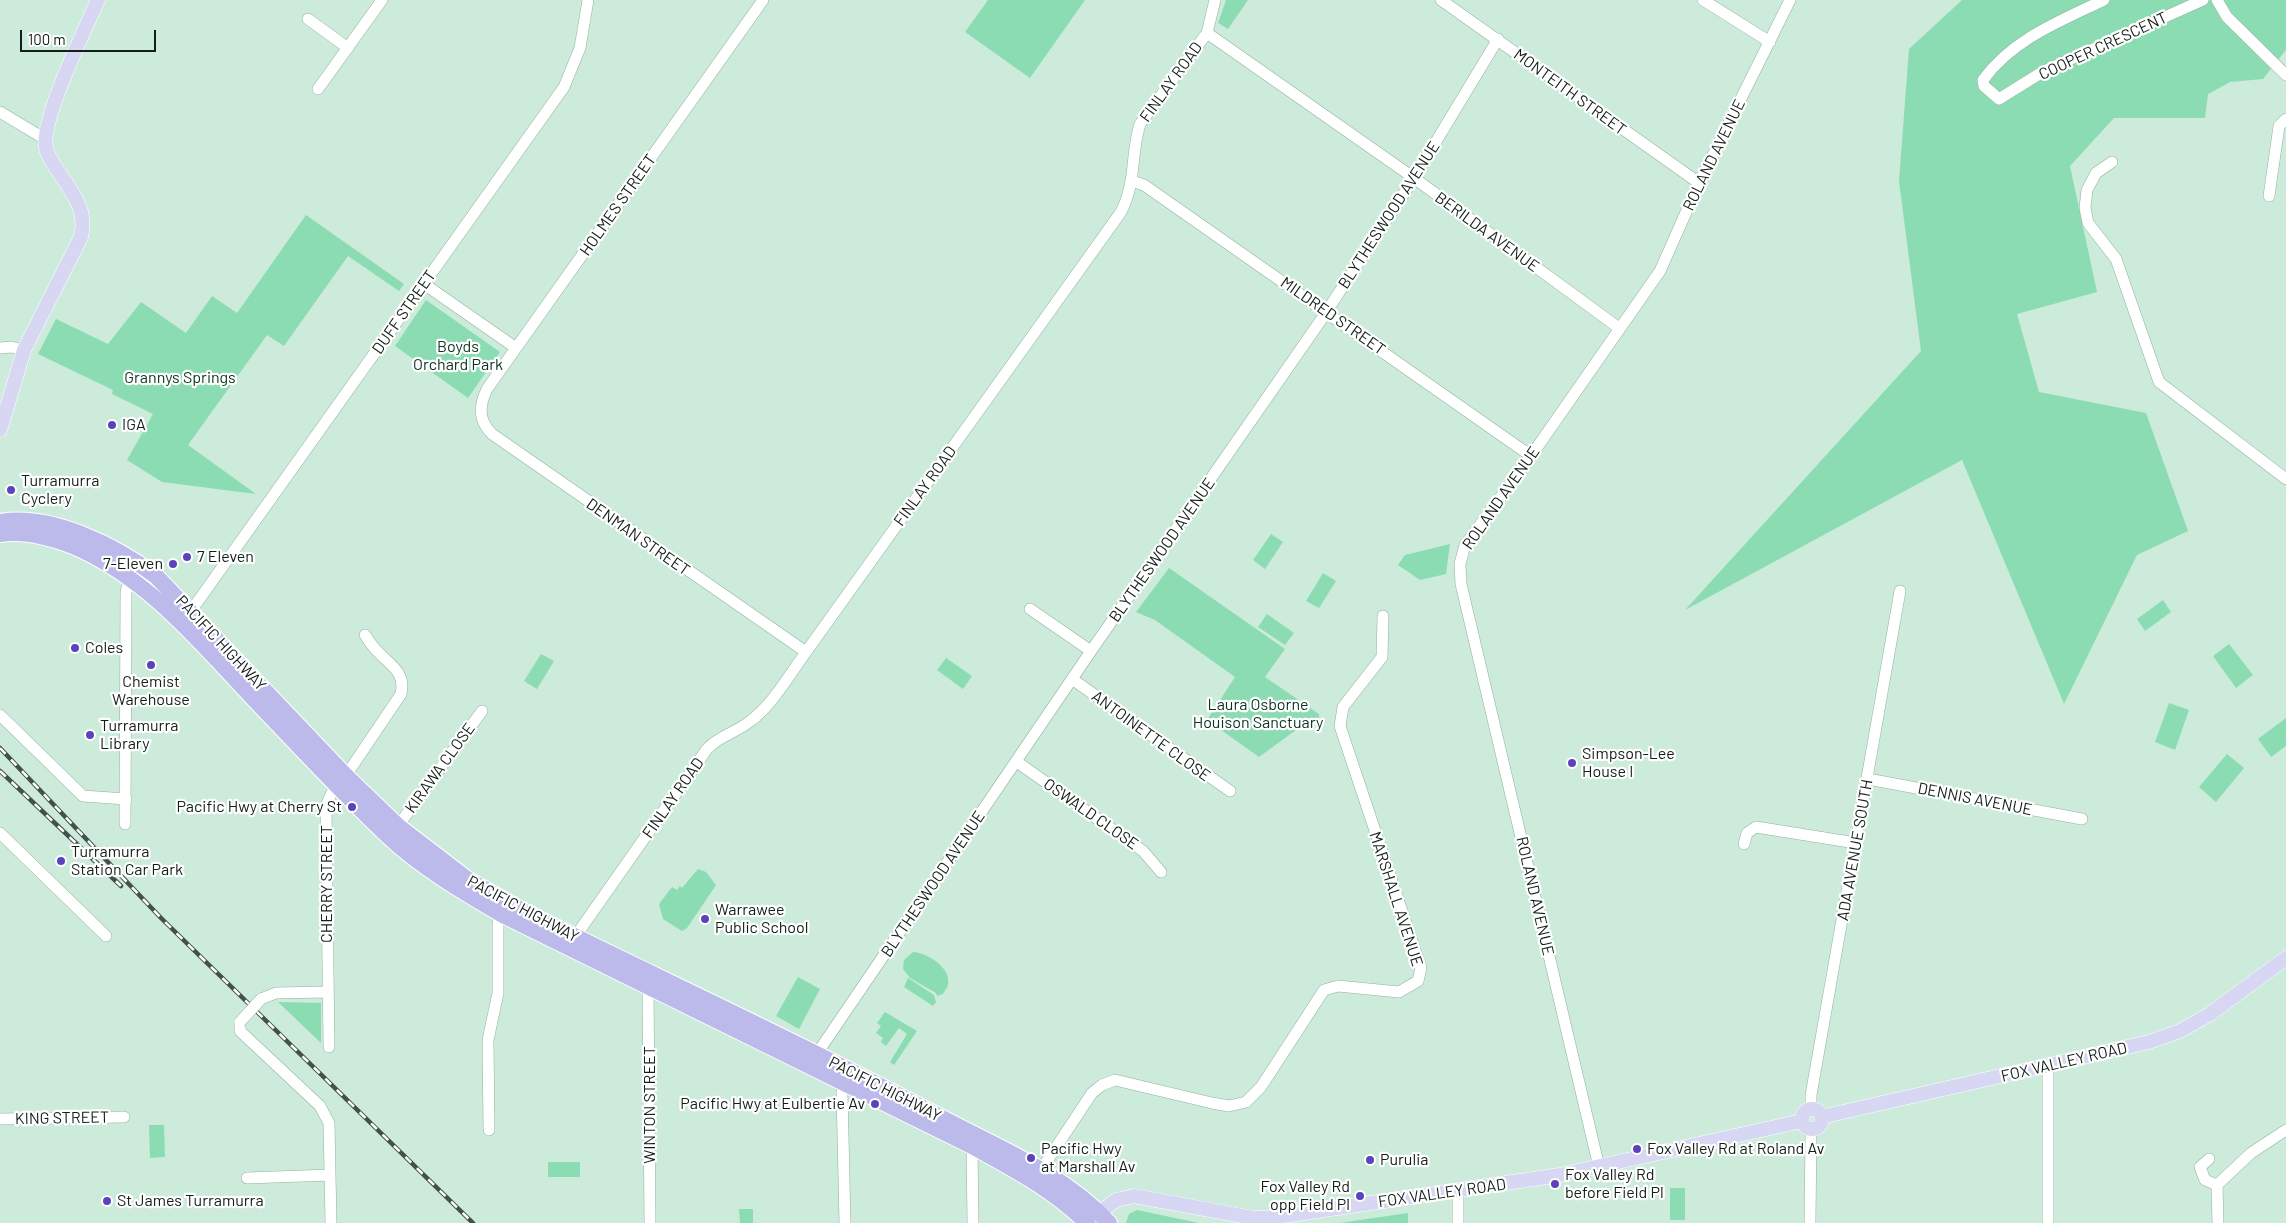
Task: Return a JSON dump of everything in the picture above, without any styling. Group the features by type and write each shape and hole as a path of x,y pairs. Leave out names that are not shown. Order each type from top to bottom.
{"highway":[{"name":"PACIFIC HIGHWAY","path":"0,522 29,522 70,531 102,543 140,564 156,576 191,611 390,838 454,886 503,915 648,986 845,1076 1042,1170 1070,1189 1104,1218"},
{"name":"PACIFIC HIGHWAY","path":"0,534 18,532 47,536 98,557 146,589 341,780 467,879 521,910 816,1055 845,1076 1036,1181 1086,1223"}],"main road":[{"path":"0,430 24,350 76,249 84,225 79,203 47,154 45,138 50,114 98,0"},
{"name":"FOX VALLEY ROAD","path":"1816,1113 2124,1049 2180,1032 2210,1014 2286,958"},
{"path":"1807,1125 1819,1126 1816,1113"},
{"name":"FOX VALLEY ROAD","path":"1086,1223 1104,1218 1116,1200 1134,1196 1253,1218 1270,1218 1458,1191 1600,1167 1807,1125"}],"street":[{"path":"318,89 382,0"},
{"name":"DUFF STREET","path":"191,611 564,86 580,48 588,0"},
{"name":"HOLMES STREET","path":"480,413 481,404 487,389 763,0"},
{"name":"FINLAY ROAD","path":"575,937 707,749 714,742 749,723 759,714 806,652 1120,212 1132,181 1135,140 1140,124 1207,33 1215,0"},
{"name":"MONTEITH STREET","path":"1440,0 1498,39 1699,184"},
{"path":"1703,0 1770,42"},
{"name":"ROLAND AVENUE","path":"1600,1167 1460,574 1460,557 1465,545 1531,456 1660,271 1699,184 1790,0"},
{"name":"COOPER CRESCENT","path":"2104,0 2039,31 2020,43 1993,67 1983,80 1984,86 1999,99 2044,71 2203,0"},
{"path":"2217,0 2227,17 2286,75"},
{"path":"308,19 348,48"},
{"name":"BERILDA AVENUE","path":"1207,33 1414,178 1619,328"},
{"name":"BLYTHESWOOD AVENUE","path":"816,1055 1091,651 1326,312 1414,178 1498,39"},
{"path":"0,112 45,138"},
{"path":"2270,196 2279,126 2286,119"},
{"path":"2112,162 2096,173 2086,190 2085,208 2088,223 2116,259 2159,382 2286,479"},
{"name":"MILDRED STREET","path":"1132,181 1144,185 1531,456"},
{"path":"424,284 516,348"},
{"path":"0,348 11,347 24,350"},
{"name":"DENMAN STREET","path":"480,413 482,421 492,434 806,652"},
{"path":"125,824 126,592 130,578 140,564"},
{"name":"ADA AVENUE SOUTH","path":"1816,1113 1811,1095 1900,591"},
{"path":"1030,609 1091,651"},
{"name":"MARSHALL AVENUE","path":"1042,1170 1092,1093 1102,1084 1114,1080 1229,1106 1246,1102 1261,1087 1324,990 1338,986 1399,992 1418,981 1421,968 1340,726 1343,707 1382,657 1382,616"},
{"name":"CHERRY STREET","path":"329,1047 326,806 341,780 401,694 402,686 399,672 376,650 365,635"},
{"name":"ANTOINETTE CLOSE","path":"1072,679 1230,791"},
{"name":"KIRAWA CLOSE","path":"398,826 482,711"},
{"path":"0,715 83,796 126,799"},
{"name":"OSWALD CLOSE","path":"1017,762 1143,851 1161,872"},
{"name":"DENNIS AVENUE","path":"1868,779 2082,819"},
{"path":"1744,844 1747,833 1756,827 1856,843"},
{"path":"0,833 106,936"},
{"path":"489,1130 488,1040 498,993 498,923 503,915"},
{"name":"WINTON STREET","path":"648,986 650,1223"},
{"path":"327,992 276,993 261,999 240,1022 240,1031 320,1106 326,1115 329,1123 331,1223"},
{"path":"2048,1065 2048,1223"},
{"path":"845,1076 845,1223"},
{"name":"KING STREET","path":"0,1119 124,1117"},
{"path":"1807,1125 1810,1223"},
{"path":"2218,1223 2217,1185 2251,1153 2286,1130"},
{"path":"972,1146 973,1223"},
{"path":"2209,1159 2200,1167 2205,1180 2217,1185"},
{"path":"247,1178 330,1175"},
{"path":"1458,1191 1458,1223"}],"green space":[{"path":"988,0 1085,0 1030,78 965,32"},
{"path":"1226,0 1248,0 1228,29 1218,23"},
{"path":"1962,0 2286,0 2286,50 2263,79 2230,82 2208,94 2205,118 2114,118 2070,166 2097,292 2017,314 2039,392 2146,413 2188,531 2137,555 2064,704 1962,460 1685,610 1921,351 1899,181 1909,49"},
{"name":"Grannys Springs","path":"306,215 404,284 399,291 348,256 284,346 267,335 188,445 256,494 162,482 127,460 153,414 112,394 113,390 38,354 56,319 108,344 141,302 186,333 212,296 237,313"},
{"name":"Boyds Orchard Park","path":"426,300 500,352 468,398 395,346"},
{"path":"1271,534 1283,542 1265,569 1253,560"},
{"path":"1450,544 1446,574 1420,580 1398,565 1405,555"},
{"name":"Laura Osborne Houison Sanctuary","path":"1169,568 1285,649 1265,677 1319,714 1319,720 1307,722 1259,757 1207,720 1235,677 1155,620 1136,612"},
{"path":"1323,573 1336,581 1319,608 1306,601"},
{"path":"2163,600 2171,612 2145,631 2137,619"},
{"path":"1267,614 1294,633 1285,645 1258,627"},
{"path":"2229,644 2253,675 2236,688 2213,656"},
{"path":"541,654 554,661 537,689 524,681"},
{"path":"946,658 972,676 963,689 937,670"},
{"path":"2169,703 2189,710 2175,750 2155,742"},
{"path":"2286,718 2286,746 2271,757 2258,739"},
{"path":"2227,754 2244,768 2216,802 2199,787"},
{"path":"698,869 706,872 716,885 687,928 682,931 663,919 659,904 672,887 677,890 680,886 682,888"},
{"path":"913,952 931,958 946,972 948,985 943,994 937,996 936,993 910,978 903,969 904,960"},
{"path":"798,977 820,989 799,1029 776,1016"},
{"path":"908,978 934,995 936,1002 933,1006 904,987"},
{"path":"278,1002 321,1003 321,1043"},
{"path":"885,1012 917,1031 894,1065 890,1062 907,1034 899,1028 886,1046 881,1042 883,1038 876,1033 881,1026 877,1023"},
{"path":"149,1125 164,1125 165,1157 150,1158"},
{"path":"548,1162 580,1162 580,1177 548,1177"},
{"path":"1670,1188 1685,1188 1685,1220 1670,1220"},
{"path":"739,1209 753,1209 753,1223 740,1223"},
{"path":"1137,1210 1199,1223 1126,1223 1129,1214"},
{"path":"1408,1213 1408,1223 1340,1223"}],"railway":[{"path":"0,748 161,918 473,1223"},
{"path":"0,771 121,886"}],"place":[{"name":"IGA","path":"112,425"},
{"name":"Turramurra Cyclery","path":"11,490"},
{"name":"7 Eleven","path":"187,557"},
{"name":"7-Eleven","path":"173,564"},
{"name":"Coles","path":"75,648"},
{"name":"Chemist Warehouse","path":"151,665"},
{"name":"Turramurra Library","path":"90,735"},
{"name":"Simpson-Lee House I","path":"1572,763"},
{"name":"Pacific Hwy at Cherry St","path":"352,807"},
{"name":"Turramurra Station Car Park","path":"61,861"},
{"name":"Warrawee Public School","path":"705,919"},
{"name":"Pacific Hwy at Eulbertie Av","path":"875,1104"},
{"name":"Fox Valley Rd at Roland Av","path":"1637,1149"},
{"name":"Pacific Hwy at Marshall Av","path":"1031,1158"},
{"name":"Purulia","path":"1370,1160"},
{"name":"Fox Valley Rd before Field Pl","path":"1555,1184"},
{"name":"Fox Valley Rd opp Field Pl","path":"1360,1196"},
{"name":"St James Turramurra","path":"107,1201"}]}
